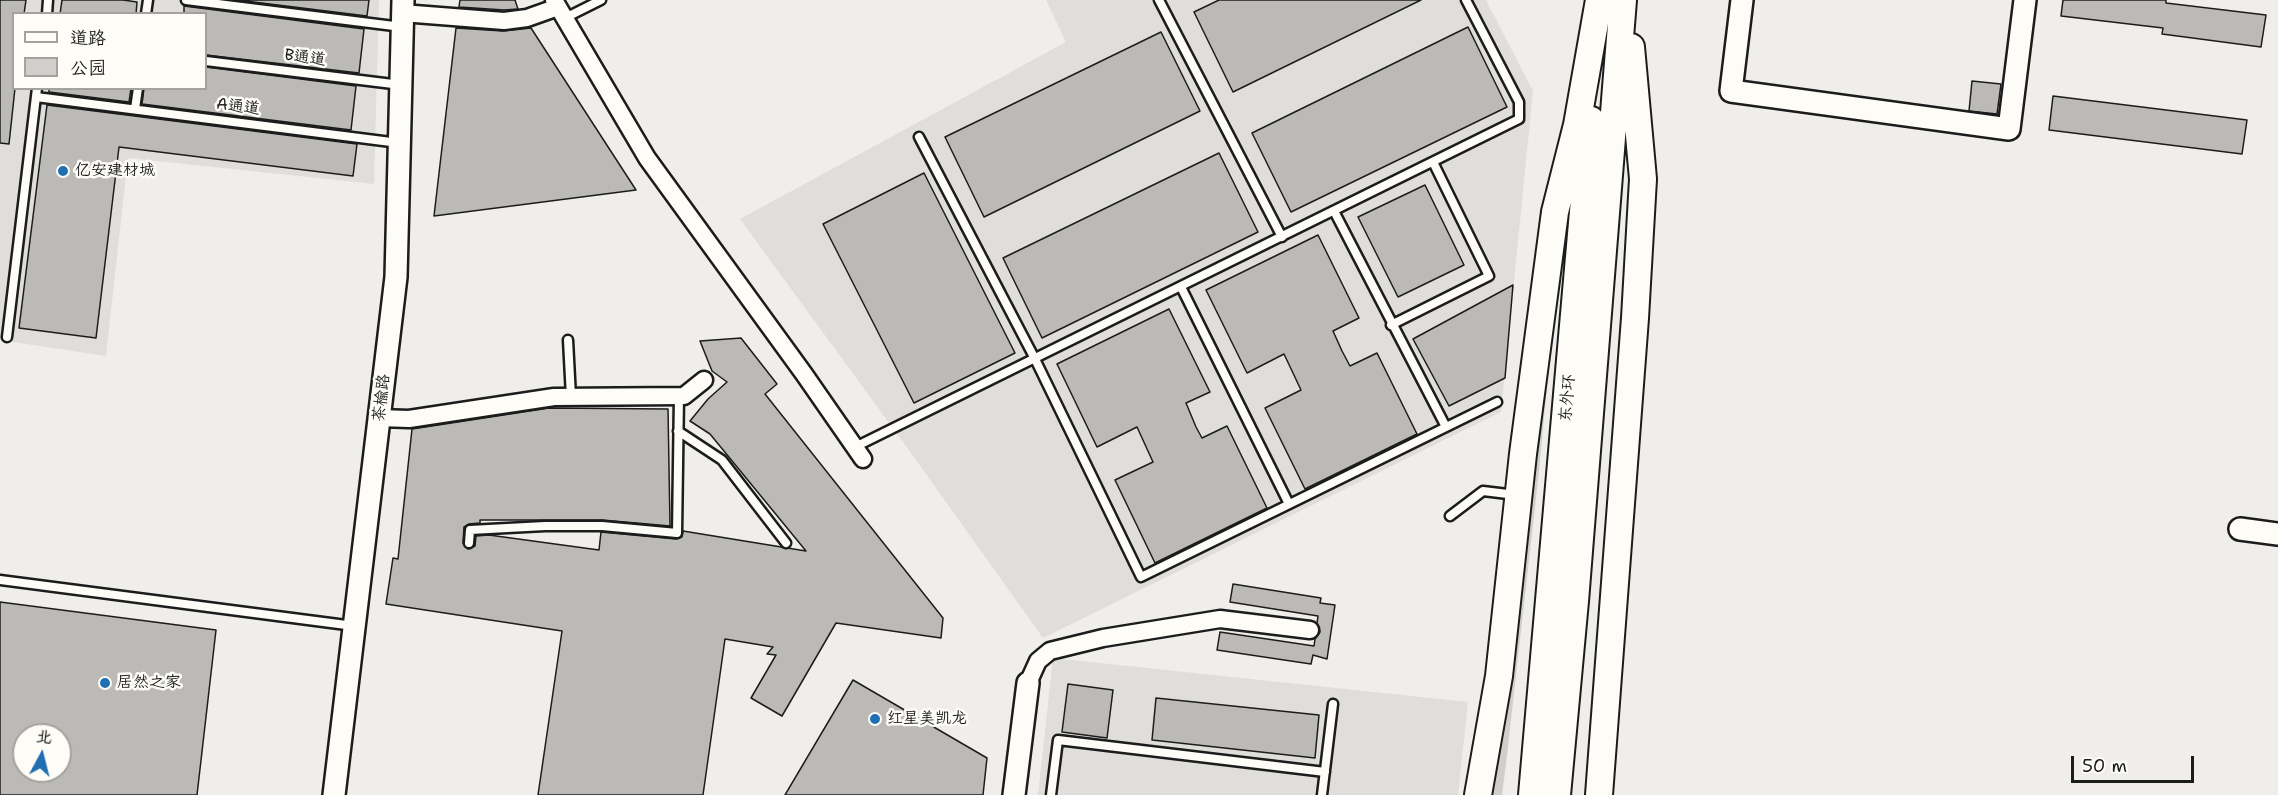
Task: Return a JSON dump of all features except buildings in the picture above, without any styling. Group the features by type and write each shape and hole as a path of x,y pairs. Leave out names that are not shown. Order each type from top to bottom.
{"main road":[{"path":"1476,792 1499,676 1518,495 1555,212 1576,125 1600,0"},
{"name":"东外环","path":"1532,795 1600,0"},
{"path":"1557,795 1625,0"},
{"path":"1599,795 1635,318 1643,179 1641,140 1625,0"},
{"path":"1523,795 1542,685"},
{"path":"1567,688 1573,795"}],"street":[{"path":"1742,0 1731,91 2009,129 2025,0"},
{"path":"402,13 504,21 527,18 559,8 647,158 859,453"},
{"name":"茶榆路","path":"334,795 396,277 402,13"},
{"path":"379,418 409,419 554,397 684,396 704,380"},
{"path":"2240,529 2278,534"},
{"path":"1014,795 1028,682 1038,661 1050,651 1103,638 1220,619 1310,630"}],"lane":[{"path":"186,0 402,13"},
{"path":"559,8 601,0"},
{"path":"1160,0 1282,237"},
{"path":"859,453 1035,359 1519,119 1519,102 1466,0"},
{"name":"B通道","path":"207,61 401,85"},
{"path":"135,109 138,90"},
{"path":"7,337 37,93"},
{"name":"A通道","path":"37,93 135,109 399,143"},
{"path":"920,136 1035,359 1141,577 1497,402"},
{"path":"1391,325 1489,276 1433,162"},
{"path":"1334,211 1391,325 1446,427"},
{"path":"1181,286 1289,504"},
{"path":"568,340 570,397"},
{"path":"469,543 470,530 602,526 677,533 679,396"},
{"path":"678,431 722,460 786,543"},
{"path":"1450,516 1483,491 1518,495"},
{"path":"0,580 355,627"},
{"path":"1322,795 1333,704"},
{"path":"1052,795 1058,740 1325,772"}],"shaded area":[{"name":"亿安建材城","path":"0,0 379,0 374,184 128,158 106,356 0,340"},
{"path":"1046,0 1486,0 1533,91 1501,412 1043,638 740,219 1066,42"},
{"path":"1053,658 1468,702 1458,795 1038,795"}],"green space":[{"path":"1561,238 1539,471 1502,795 1487,795"}],"place":[{"name":"亿安建材城","path":"63,171"},
{"name":"居然之家","path":"105,683"},
{"name":"红星美凯龙","path":"875,719"}]}
